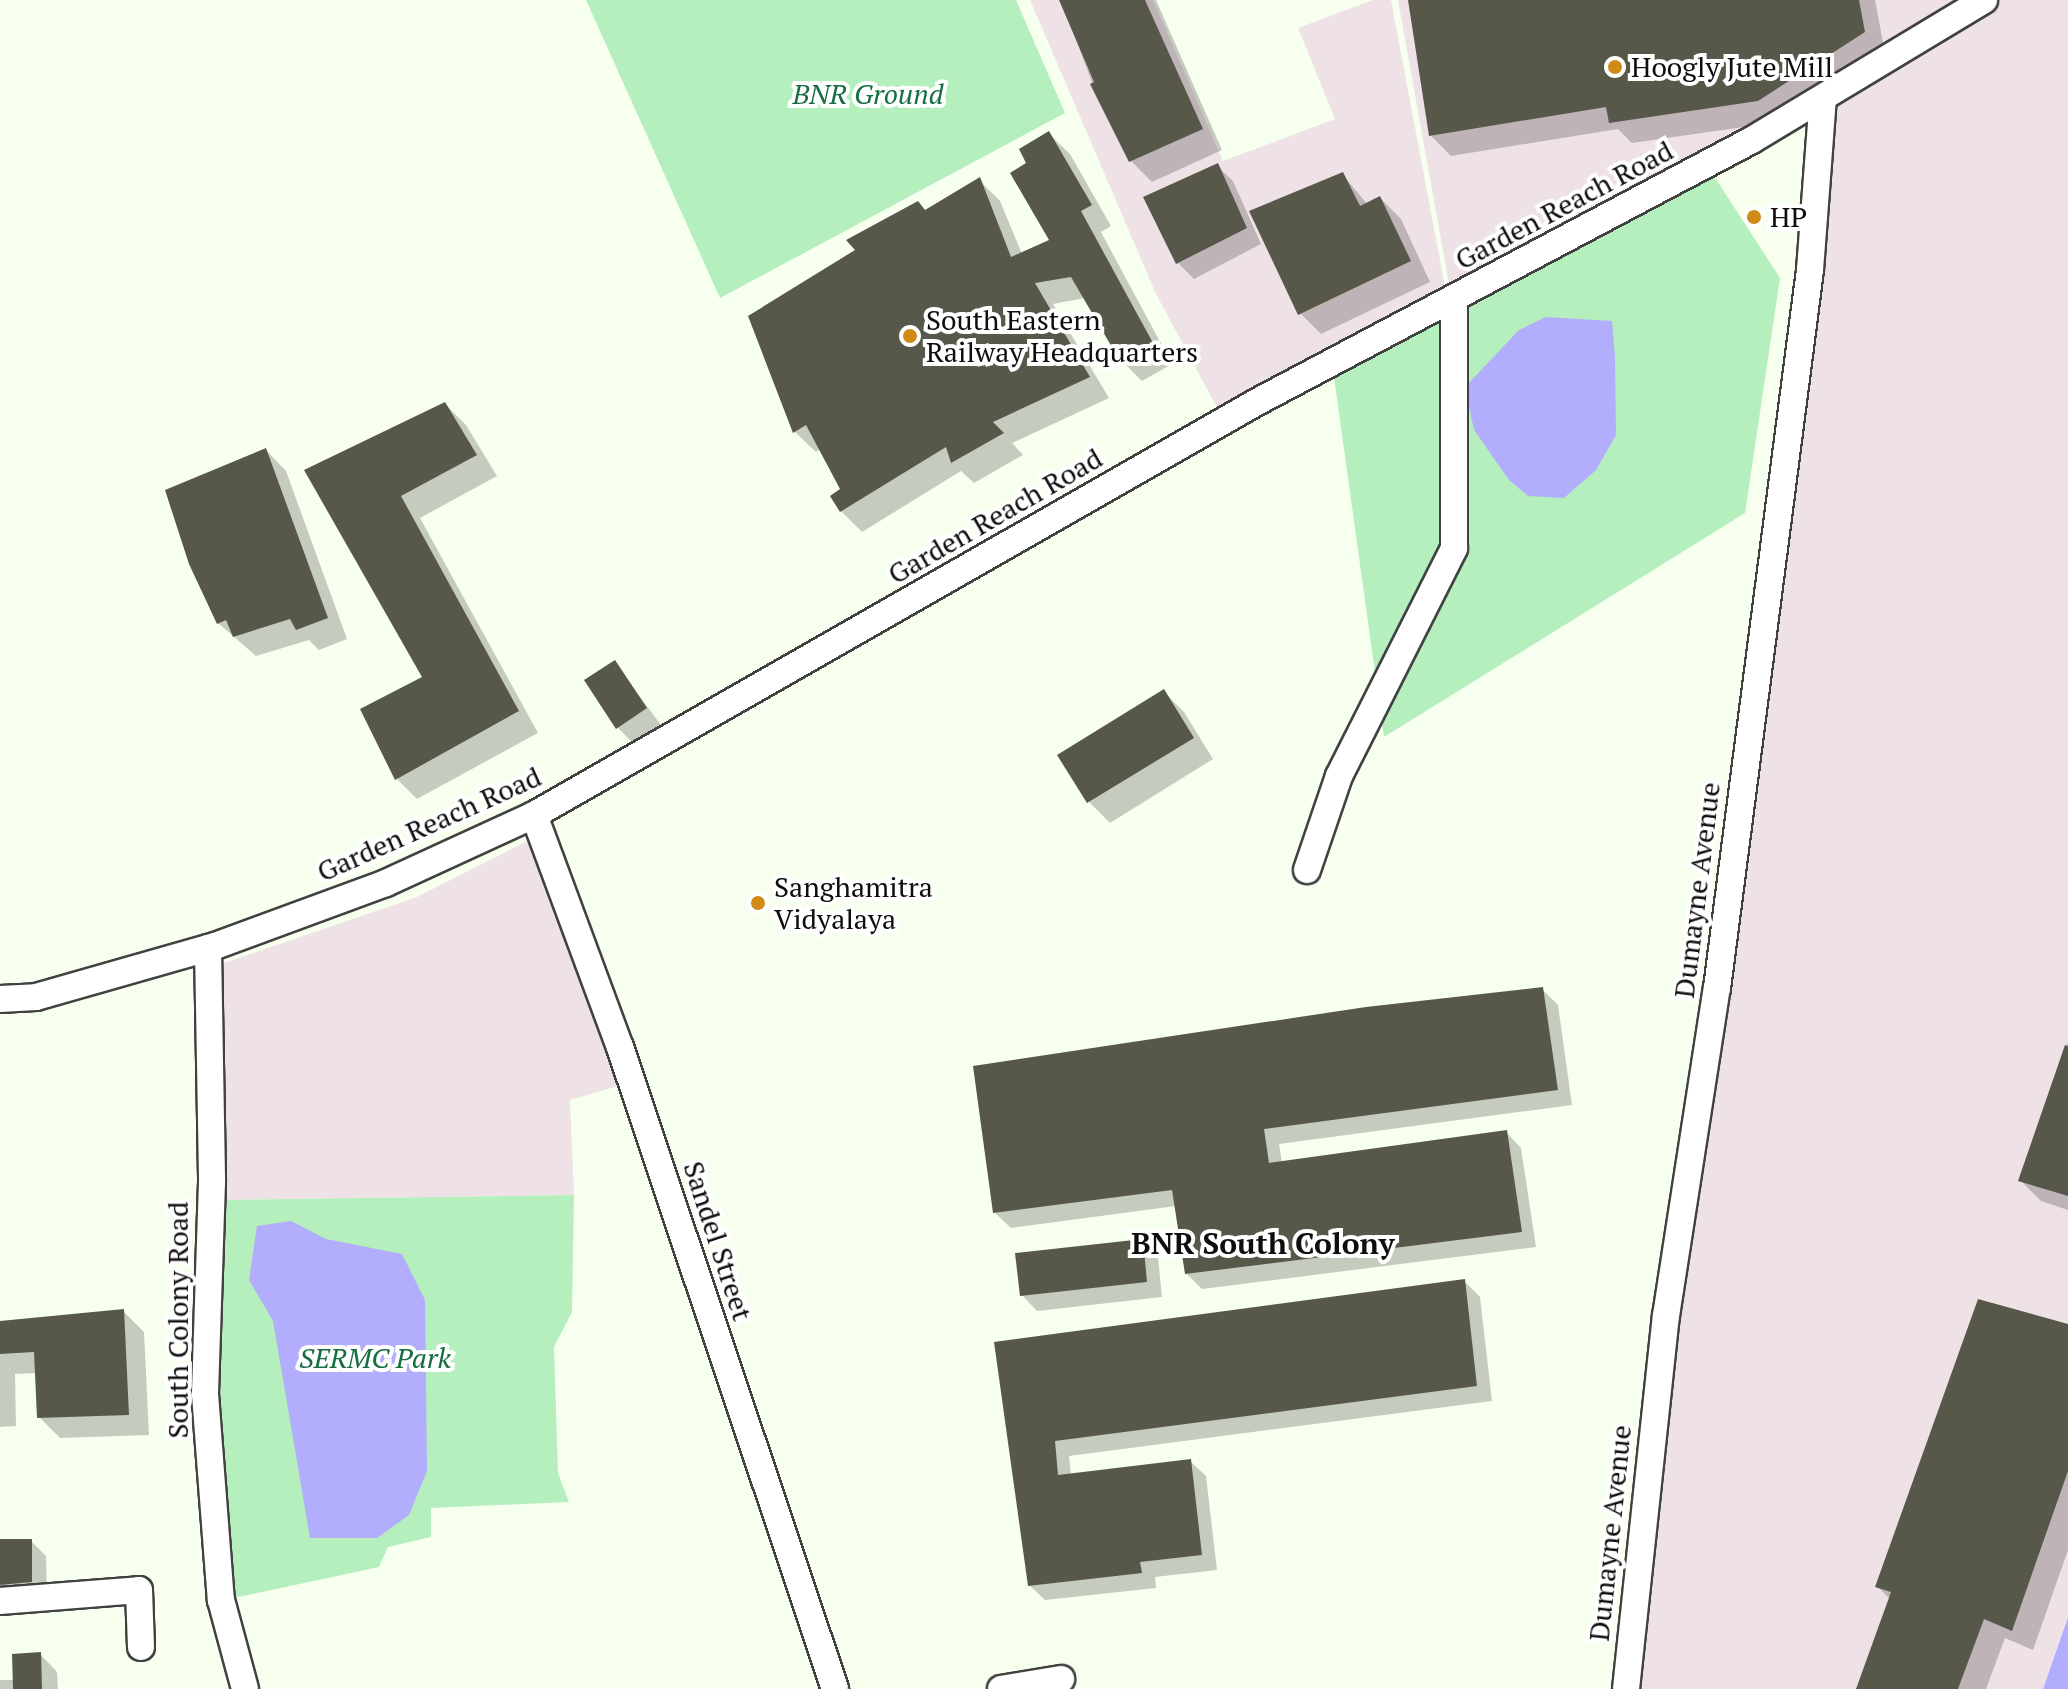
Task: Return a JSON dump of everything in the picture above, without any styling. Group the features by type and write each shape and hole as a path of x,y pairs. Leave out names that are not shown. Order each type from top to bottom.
{"street":[{"name":"Garden Reach Road","path":"0,999 36,997 208,948 386,883 534,815 1255,403 1454,301 1823,98 1984,0"},
{"name":"Dumayne Avenue","path":"1626,1689 1666,1316 1717,988 1810,270 1823,98"},
{"path":"1307,870 1339,776 1454,548 1454,301"},
{"name":"Sandel Street","path":"534,815 620,1047 835,1689"},
{"name":"South Colony Road","path":"208,948 212,1182 205,1394 221,1600 245,1689"},
{"path":"0,1601 139,1590 141,1647"},
{"path":"1001,1689 1061,1679"}],"shaded area":[{"path":"1030,0 1153,0 1223,161 1335,119 1298,28 1373,0 1391,0 1446,292 1221,415 1156,294"},
{"path":"1398,0 1969,0 1663,180 1450,290"},
{"path":"1990,0 2068,0 2068,1616 2043,1689 1629,1689 1830,99"},
{"path":"1546,317 1612,321 1616,435 1596,470 1564,498 1528,496 1509,480 1474,430 1465,387 1519,330"},
{"path":"535,837 625,1084 570,1100 574,1195 216,1200 218,965 417,897"},
{"path":"291,1221 326,1239 402,1254 425,1300 427,1471 409,1515 377,1538 310,1538 273,1321 249,1280 257,1226"},
{"path":"2068,1617 2068,1689 2043,1689"}],"green space":[{"name":"BNR Ground","path":"586,0 1016,0 1065,113 720,298"},
{"path":"1712,173 1780,278 1745,513 1384,737 1334,377"},
{"name":"SERMC Park","path":"574,1195 572,1312 554,1347 558,1473 569,1502 431,1508 431,1537 388,1547 379,1567 229,1599 211,1396 216,1200"}],"building":[{"path":"1059,0 1145,0 1203,129 1129,162 1090,84 1094,82"},
{"name":"Hoogly Jute Mill","path":"1408,0 1859,0 1865,32 1758,101 1609,123 1606,107 1429,136"},
{"name":"South Eastern Railway Headquarters","path":"1049,131 1092,205 1081,211 1153,343 1120,361 1071,277 1035,283 1090,377 993,422 1004,433 951,463 946,447 840,512 830,496 840,489 806,425 793,433 748,316 855,250 846,240 918,201 925,210 980,177 1011,257 1049,240 1010,173 1026,163 1019,149"},
{"path":"1218,163 1247,228 1176,264 1143,197"},
{"path":"1343,172 1360,206 1380,196 1411,261 1298,315 1249,211"},
{"path":"445,402 477,455 401,496 519,711 395,780 360,709 422,677 304,470"},
{"path":"266,448 328,618 296,630 290,619 233,637 226,620 217,624 189,564 165,490"},
{"path":"615,660 647,708 616,729 584,680"},
{"path":"1164,689 1194,738 1087,803 1057,755"},
{"path":"1543,987 1558,1090 1264,1129 1269,1163 1507,1130 1522,1232 1185,1274 1172,1190 993,1213 973,1066 1366,1007"},
{"path":"2065,1045 2068,1046 2068,1196 2018,1181"},
{"path":"1143,1239 1147,1282 1020,1296 1015,1253"},
{"path":"1465,1279 1477,1386 1055,1441 1058,1475 1191,1459 1202,1555 1140,1562 1142,1573 1028,1586 994,1342"},
{"path":"1978,1299 2068,1324 2068,1471 2012,1631 1984,1619 1958,1689 1856,1689 1891,1592 1875,1587"},
{"path":"124,1309 129,1415 37,1418 34,1352 0,1354 0,1321"},
{"path":"0,1539 32,1539 32,1582 0,1585"},
{"path":"41,1652 42,1689 13,1689 12,1654"}],"place":[{"name":"Hoogly Jute Mill","path":"1615,67"},
{"name":"HP","path":"1754,217"},
{"name":"South Eastern Railway Headquarters","path":"910,336"},
{"name":"Sanghamitra Vidyalaya","path":"758,903"}],"district":[{"name":"BNR South Colony","path":"1263,1243"}]}
